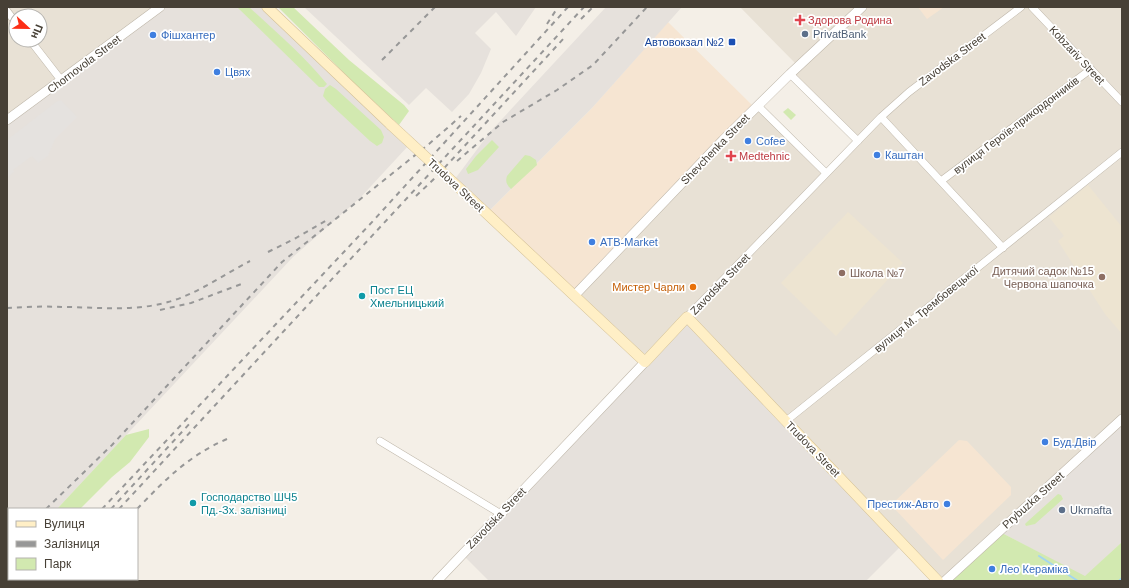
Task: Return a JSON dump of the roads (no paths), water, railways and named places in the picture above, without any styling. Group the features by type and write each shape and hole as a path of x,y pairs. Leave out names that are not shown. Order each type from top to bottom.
{"main road":[{"name":"Trudova Street","path":"267,7 645,362"},
{"name":"Trudova Street","path":"687,317 938,581"},
{"name":"Zavodska Street","path":"645,362 687,317"}],"street":[{"name":"Chornovola Street","path":"7,120 160,7"},
{"name":"Shevchenka Street","path":"574,295 723,140 790,74 862,7"},
{"name":"Zavodska Street","path":"687,317 881,117 909,92 1021,7"},
{"name":"Kobzariv Street","path":"1032,7 1122,102"},
{"path":"36,48 61,80"},
{"name":"вулиця Героїв-прикордонників","path":"941,181 1091,69"},
{"path":"790,74 858,141"},
{"path":"758,106 826,173"},
{"path":"881,117 1003,248"},
{"name":"вулиця М. Трембовецької","path":"786,421 1122,152"},
{"name":"Zavodska Street","path":"437,581 645,362"},
{"name":"Prybuzka Street","path":"945,581 1122,419"},
{"path":"380,441 501,514"}],"waterway":[{"path":"1039,556 1078,581"},
{"path":"1119,581 1122,578"}],"railway":[{"path":"382,60 435,7"},
{"path":"547,24 558,7"},
{"path":"103,508 373,221 568,7"},
{"path":"120,508 584,7"},
{"path":"581,19 593,7"},
{"path":"457,161 503,122 557,90 593,65 647,7"},
{"path":"416,196 435,178 565,37"},
{"path":"47,508 112,445 282,262 429,144 461,116"},
{"path":"268,252 327,220"},
{"path":"7,308 129,308 155,305 178,299 189,294 250,261"},
{"path":"160,310 191,303 244,283"},
{"path":"112,508 192,421"},
{"path":"138,508 178,469 201,453 227,439"}],"place":[{"name":"Здорова Родина","path":"800,20"},
{"name":"PrivatBank","path":"805,34"},
{"name":"Фішхантер","path":"153,35"},
{"name":"Автовокзал №2","path":"732,42"},
{"name":"Цвях","path":"217,72"},
{"name":"Cofee","path":"748,141"},
{"name":"Каштан","path":"877,155"},
{"name":"Medtehnic","path":"731,156"},
{"name":"ATB-Market","path":"592,242"},
{"name":"Школа №7","path":"842,273"},
{"name":"Дитячий садок №15 Червона шапочка","path":"1102,277"},
{"name":"Мистер Чарли","path":"693,287"},
{"name":"Пост ЕЦ Хмельницький","path":"362,296"},
{"name":"Буд.Двір","path":"1045,442"},
{"name":"Господарство ШЧ5 Пд.-Зх. залізниці","path":"193,503"},
{"name":"Престиж-Авто","path":"947,504"},
{"name":"Ukrnafta","path":"1062,510"},
{"name":"Лео Кераміка","path":"992,569"}]}
